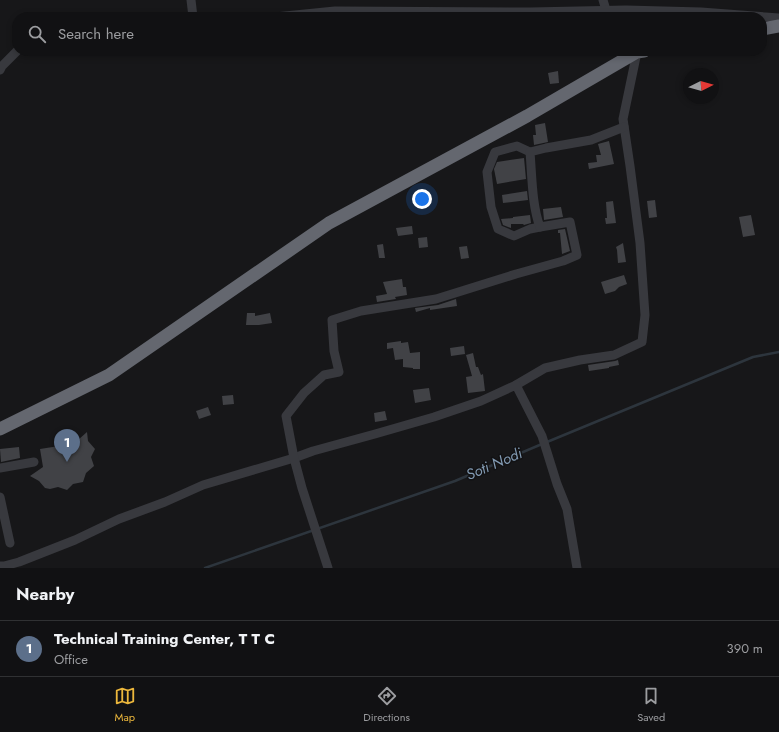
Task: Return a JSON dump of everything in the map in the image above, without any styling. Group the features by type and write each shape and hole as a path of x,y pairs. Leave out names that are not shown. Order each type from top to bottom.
{"highway":[{"path":"767,28 779,26"},
{"path":"0,429 109,375 330,223 634,56"}],"street":[{"path":"191,0 192,12"},
{"path":"603,0 606,10"},
{"path":"325,12 531,12 606,10 701,12"},
{"path":"767,17 779,18"},
{"path":"0,70 12,56"},
{"path":"0,566 19,562 56,548 119,519 165,502 202,485 313,451 434,417 481,401 516,385 545,368 580,360 614,355 642,342 645,315 640,243 623,119 640,56"},
{"path":"328,568 302,488 294,458 286,416 304,394 324,375 339,372 334,351 332,320 360,312 436,299 563,261 577,255 570,222 540,227 514,236 498,229 491,207 487,172 495,152 517,146 530,152 590,140 624,127"},
{"path":"530,152 534,198 537,219 540,227"},
{"path":"516,385 542,436 557,484 567,509 577,568"},
{"path":"0,468 34,462"},
{"path":"0,497 10,542"}],"building":[{"path":"558,71 559,83 550,84 548,73"},
{"path":"545,123 548,142 534,145 533,135 536,135 535,125"},
{"path":"609,141 614,164 589,169 588,163 597,162 596,155 601,155 598,144"},
{"path":"524,158 526,179 497,184 494,169 497,162"},
{"path":"527,191 528,200 503,203 502,195"},
{"path":"655,200 657,217 649,218 647,201"},
{"path":"613,201 616,223 606,224 606,202"},
{"path":"561,207 563,217 544,220 543,209"},
{"path":"530,215 531,223 524,225 511,224 511,228 503,225 501,219 513,218"},
{"path":"751,215 755,235 743,237 739,217"},
{"path":"412,226 413,234 398,236 396,228"},
{"path":"565,229 570,251 562,254 560,233 558,233 558,230"},
{"path":"427,237 428,247 419,248 418,238"},
{"path":"623,243 626,262 618,263 616,247"},
{"path":"383,244 385,258 379,258 377,245"},
{"path":"467,246 469,258 461,259 459,247"},
{"path":"624,275 627,284 619,287 615,291 605,294 601,282"},
{"path":"402,279 403,287 406,287 407,295 395,297 396,299 377,302 376,296 387,294 383,282"},
{"path":"456,299 457,306 430,310 430,308 416,312 415,308 438,305"},
{"path":"247,313 255,313 255,316 270,313 272,323 246,325"},
{"path":"401,341 401,343 408,342 410,353 420,352 420,369 403,367 403,359 395,360 393,348 387,349 387,343"},
{"path":"464,346 465,354 451,356 450,348"},
{"path":"473,353 476,367 478,367 481,375 483,374 485,391 468,393 466,377 472,376 466,355"},
{"path":"618,360 619,365 589,371 588,365"},
{"path":"429,388 431,400 415,403 413,390"},
{"path":"233,395 234,404 223,405 222,396"},
{"path":"208,407 211,415 199,419 196,411"},
{"path":"385,411 387,420 375,422 374,413"},
{"path":"75,432 78,440 87,432 88,441 95,449 91,457 94,466 86,473 83,482 73,484 67,490 58,487 50,489 45,488 39,481 30,476 43,467 40,449 59,446 56,438"},
{"path":"19,447 20,458 1,462 0,449"}],"waterway":[{"name":"Soti Nodi","path":"547,442 753,357 779,352"},
{"name":"Soti Nodi","path":"205,568 455,481 542,444"}],"place":[{"name":"Technical Training Center, T T C","path":"67,462"}]}
